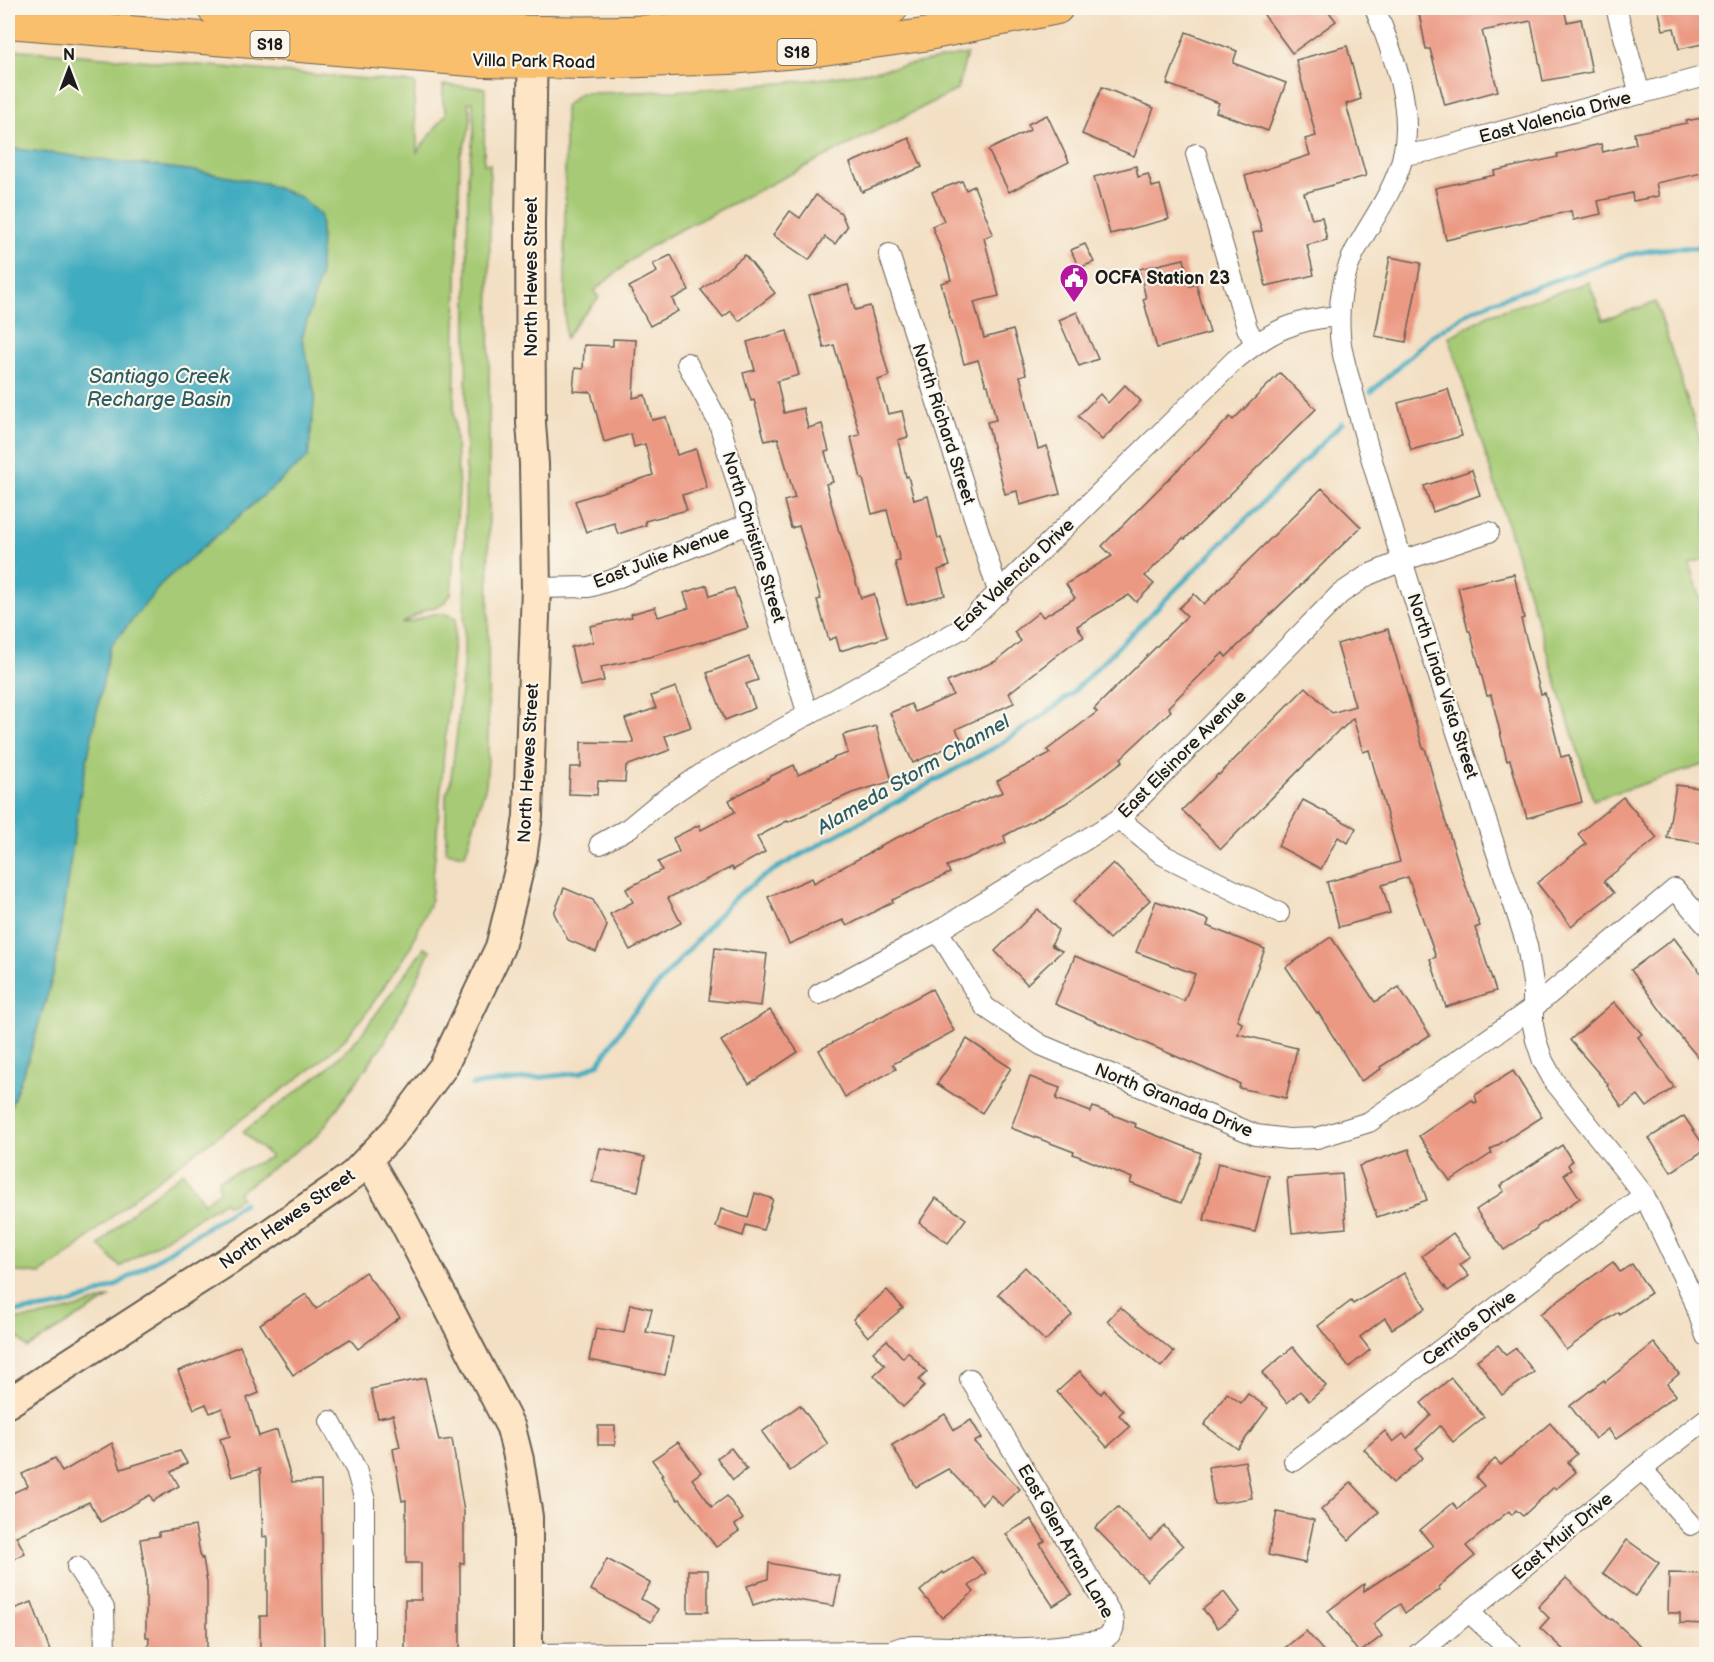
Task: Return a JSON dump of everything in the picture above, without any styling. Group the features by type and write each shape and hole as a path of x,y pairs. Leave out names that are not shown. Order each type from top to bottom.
{"main road":[{"name":"Villa Park Road","path":"213,8 533,32 656,30 739,25 892,8"},
{"name":"Villa Park Road","path":"8,22 471,60 533,63 662,61 809,51 923,34 1057,8"},
{"name":"North Hewes Street","path":"8,1403 244,1251 354,1174 395,1131 443,1067 500,947 522,858 528,816 536,588 531,423 530,224 533,32"},
{"path":"368,1160 403,1220 511,1428 528,1516 528,1654"}],"street":[{"name":"North Linda Vista Street","path":"1375,8 1398,72 1406,123 1403,155 1395,180 1354,255 1345,278 1339,316 1345,362 1402,561 1527,945 1533,983 1533,1025 1543,1061 1554,1081 1644,1195 1694,1300 1707,1336"},
{"path":"1616,8 1640,94"},
{"name":"East Valencia Drive","path":"1403,155 1429,151 1707,76"},
{"path":"1196,154 1247,328 1255,344"},
{"name":"North Richard Street","path":"890,255 999,594"},
{"name":"East Valencia Drive","path":"600,844 629,828 658,804 703,773 961,629 1235,360 1277,330 1321,317 1339,316"},
{"name":"North Christine Street","path":"687,363 719,423 808,715"},
{"name":"East Julie Avenue","path":"536,588 589,586 612,580 750,523"},
{"name":"East Elsinore Avenue","path":"819,994 938,931 1119,819 1340,594 1368,575 1402,561 1489,532"},
{"path":"1119,819 1163,855 1279,913"},
{"name":"North Granada Drive","path":"938,931 985,1008 1041,1045 1256,1136 1288,1139 1317,1138 1369,1122 1534,1007 1675,889 1707,925"},
{"name":"Cerritos Drive","path":"1294,1461 1644,1195"},
{"name":"East Glen Arran Lane","path":"528,1654 895,1653 902,1647 915,1646 1053,1648 1103,1639 1114,1628 1113,1617 970,1379"},
{"name":"East Muir Drive","path":"1418,1654 1642,1469 1707,1419"},
{"path":"330,1421 356,1469 364,1497 364,1654"},
{"path":"1642,1469 1691,1525"},
{"path":"77,1567 104,1608 105,1654"},
{"path":"1470,1613 1514,1654"}],"green space":[{"path":"8,49 415,83 417,152 447,113 443,103 443,85 485,88 484,164 490,164 488,759 486,785 465,855 446,852 446,794 450,785 457,732 464,656 468,174 474,131 473,102 468,103 471,117 460,156 454,412 459,490 451,594 443,604 425,610 401,624 435,614 456,618 431,900 410,948 367,1012 345,1039 315,1066 143,1190 70,1253 40,1274 8,1271 8,1114 29,1057 54,972 80,795 110,647 164,581 308,457 315,395 302,338 320,277 321,217 300,197 263,183 196,171 8,148"},
{"path":"967,54 957,90 644,250 594,291 599,298 565,339 565,106 580,93 704,89 796,82"},
{"path":"1589,282 1603,320 1656,302 1706,459 1706,558 1690,564 1706,617 1706,764 1593,800 1449,337 1488,315"},
{"path":"424,948 430,950 384,1043 318,1135 238,1193 241,1198 228,1205 225,1201 120,1267 99,1245 137,1207 183,1172 204,1203 219,1191 218,1180 271,1157 243,1132 328,1068 360,1036"},
{"path":"111,1297 27,1348 19,1338 8,1345 8,1319 47,1315"}],"water":[{"name":"Santiago Creek Recharge Basin","path":"8,148 196,171 263,183 300,197 321,216 320,277 302,338 315,395 308,457 164,581 110,647 80,795 54,972 29,1057 8,1114"}],"building":[{"path":"1274,8 1326,8 1336,21 1292,53 1264,15"},
{"path":"1418,8 1564,8 1567,22 1581,19 1592,72 1543,81 1531,21 1482,31 1498,91 1445,105 1430,49 1426,49"},
{"path":"1658,8 1707,8 1707,43 1679,49 1674,28 1663,30"},
{"path":"1186,32 1237,51 1233,63 1286,83 1268,131 1216,112 1219,103 1167,84"},
{"path":"1347,46 1361,99 1346,104 1366,176 1304,193 1312,219 1322,217 1327,240 1307,245 1314,275 1266,286 1253,233 1262,231 1245,176 1310,155 1305,139 1316,136 1296,60"},
{"path":"1102,87 1154,108 1134,156 1082,134"},
{"path":"1047,115 1069,162 1009,192 988,150 1030,130 1028,124"},
{"path":"1707,117 1707,172 1656,183 1659,196 1633,201 1632,193 1598,201 1601,214 1573,220 1571,211 1446,240 1435,188 1495,175 1494,171 1558,157 1557,154 1601,144 1603,152 1636,144 1634,133"},
{"path":"909,138 922,167 862,192 850,163"},
{"path":"1136,166 1138,177 1148,174 1152,187 1160,185 1169,219 1110,234 1094,177"},
{"path":"962,181 966,190 974,186 993,234 984,238 999,296 974,302 984,338 1013,330 1026,374 1020,376 1038,449 1047,446 1060,494 1020,505 1017,491 1005,494 987,422 996,420 988,385 986,385 978,360 964,364 941,283 951,280 932,226 944,221 932,192"},
{"path":"816,195 841,213 847,227 835,244 825,237 809,260 773,235 790,211 800,218"},
{"path":"1085,244 1094,262 1079,268 1071,250"},
{"path":"671,255 689,290 672,299 678,311 650,326 629,287 657,272 653,264"},
{"path":"745,255 775,293 739,321 731,311 723,317 701,290"},
{"path":"1390,257 1421,263 1406,342 1375,336"},
{"path":"1184,259 1190,286 1196,284 1210,333 1157,348 1143,299 1146,298 1139,269"},
{"path":"848,285 855,310 870,306 889,376 878,380 888,414 902,411 908,437 898,440 906,477 908,476 914,500 928,496 938,539 941,538 950,566 938,570 945,595 907,605 895,562 900,561 887,510 872,514 851,437 860,435 834,345 824,348 809,295"},
{"path":"1077,312 1098,359 1079,366 1059,320"},
{"path":"787,331 799,375 777,381 784,413 803,408 808,428 822,424 829,451 825,452 833,482 826,484 839,532 861,598 874,594 887,637 840,651 836,637 829,640 817,600 821,599 799,526 791,528 784,501 795,498 778,438 765,441 754,400 751,401 743,373 755,370 747,342"},
{"path":"613,339 636,340 633,398 645,395 652,420 666,417 677,455 696,449 707,488 682,495 687,510 645,521 646,525 618,534 614,523 586,532 575,501 653,475 645,444 634,447 631,434 604,442 591,392 573,391 575,368 583,369 584,345 613,346"},
{"path":"1280,373 1316,409 1145,576 1154,584 1136,602 1129,595 1077,626 1084,637 1070,645 1009,693 1014,703 956,729 962,741 913,763 890,713 911,704 915,712 953,695 947,682 996,661 1021,641 1014,632 1039,612 1043,617 1075,598 1066,584 1112,556 1102,546 1230,417 1233,420"},
{"path":"1125,385 1141,401 1102,440 1078,416 1100,394 1108,403"},
{"path":"1448,389 1462,436 1411,450 1398,403"},
{"path":"1472,470 1480,495 1433,512 1424,486"},
{"path":"1322,488 1361,527 1226,657 1223,653 1168,707 1171,711 1121,758 1123,761 1066,803 1004,836 1006,843 947,866 950,873 892,900 893,902 847,926 843,920 789,944 768,897 812,878 814,883 879,846 949,813 1003,792 997,781 1050,753 1047,750 1097,712 1094,709 1187,616 1179,608 1194,594 1204,604"},
{"path":"1514,574 1524,618 1521,619 1541,694 1545,693 1561,757 1569,755 1582,802 1527,818 1510,760 1507,761 1491,695 1487,696 1458,587"},
{"path":"707,585 710,596 734,588 748,628 649,657 601,667 604,681 580,686 571,647 593,642 590,626 632,617 631,614 655,607 658,617 689,608 684,593"},
{"path":"1388,629 1445,820 1480,926 1475,928 1496,991 1446,1007 1430,959 1436,957 1408,877 1382,885 1390,913 1339,927 1327,882 1400,862 1369,750 1363,752 1353,718 1221,849 1182,810 1306,687 1332,713 1355,706 1337,644"},
{"path":"749,657 758,680 746,684 755,708 725,720 707,673"},
{"path":"676,687 691,727 665,736 670,750 626,766 625,782 598,781 597,795 569,794 570,767 581,767 581,742 634,743 625,719 656,708 651,696"},
{"path":"876,726 892,781 852,793 787,821 757,837 765,852 733,870 732,867 668,898 681,923 630,950 610,914 633,902 626,889 662,870 658,862 679,852 673,838 699,825 701,830 735,812 729,800 767,778 794,765 798,775 848,753 843,735"},
{"path":"1676,785 1707,789 1707,844 1667,838"},
{"path":"1623,797 1657,838 1604,881 1614,893 1571,926 1537,883 1586,844 1578,834"},
{"path":"1303,800 1356,828 1348,843 1338,837 1321,869 1278,846"},
{"path":"1113,863 1150,900 1109,939 1073,902"},
{"path":"564,888 593,900 607,926 596,952 568,940 554,913"},
{"path":"1156,901 1209,920 1207,926 1265,949 1237,1020 1242,1023 1238,1034 1297,1048 1286,1098 1239,1088 1240,1084 1055,1004 1075,956 1184,1001 1195,974 1136,952"},
{"path":"1038,909 1058,930 1051,944 1062,951 1027,984 995,951"},
{"path":"1331,937 1375,1002 1399,987 1430,1035 1361,1081 1318,1012 1286,967"},
{"path":"1674,938 1707,981 1707,1068 1675,1030 1631,970"},
{"path":"715,948 767,954 761,1006 709,1000"},
{"path":"932,989 954,1031 893,1064 896,1069 845,1097 819,1050"},
{"path":"1614,1002 1642,1034 1638,1037 1674,1087 1647,1107 1638,1095 1622,1107 1608,1084 1570,1040"},
{"path":"770,1010 798,1052 749,1084 721,1041"},
{"path":"967,1039 1011,1068 982,1113 937,1084"},
{"path":"1513,1071 1542,1117 1490,1150 1492,1153 1450,1181 1419,1136 1472,1100 1474,1103 1477,1102 1475,1095"},
{"path":"1030,1077 1060,1088 1056,1099 1091,1112 1093,1107 1136,1124 1135,1127 1201,1153 1181,1203 1130,1183 1132,1178 1073,1154 1074,1152 1011,1128"},
{"path":"1684,1116 1706,1149 1671,1172 1649,1138"},
{"path":"1562,1145 1572,1161 1568,1165 1571,1170 1564,1174 1580,1198 1504,1250 1476,1210 1504,1191 1500,1186"},
{"path":"600,1148 645,1157 638,1191 592,1182"},
{"path":"1409,1149 1427,1200 1377,1217 1359,1166"},
{"path":"1218,1163 1269,1176 1255,1232 1204,1220"},
{"path":"1342,1174 1346,1228 1292,1233 1287,1178"},
{"path":"755,1193 773,1199 763,1230 746,1225 743,1236 716,1227 721,1209 748,1218"},
{"path":"936,1198 966,1219 948,1243 919,1223"},
{"path":"1453,1233 1471,1257 1460,1265 1469,1276 1448,1291 1422,1256"},
{"path":"1613,1262 1620,1272 1632,1264 1651,1293 1619,1314 1618,1312 1566,1350 1540,1314"},
{"path":"1025,1267 1072,1315 1045,1341 998,1294"},
{"path":"365,1272 400,1317 358,1349 350,1339 293,1375 260,1324 306,1294 316,1309"},
{"path":"1404,1273 1426,1308 1392,1329 1385,1318 1360,1337 1370,1350 1349,1367 1318,1326 1351,1301 1353,1304"},
{"path":"887,1290 903,1308 868,1337 853,1319"},
{"path":"630,1304 652,1309 646,1332 673,1337 665,1375 589,1360 596,1328 624,1333"},
{"path":"1120,1307 1174,1352 1161,1367 1107,1321"},
{"path":"887,1340 903,1358 908,1352 927,1372 919,1380 925,1386 903,1407 874,1375 885,1365 873,1352"},
{"path":"1654,1343 1679,1374 1667,1384 1676,1395 1616,1439 1608,1429 1595,1439 1570,1406 1604,1380 1605,1382"},
{"path":"1498,1345 1506,1355 1516,1348 1534,1372 1502,1395 1477,1360"},
{"path":"240,1346 259,1393 247,1398 259,1436 277,1430 292,1482 321,1481 324,1654 260,1654 260,1616 267,1616 267,1536 263,1537 260,1469 232,1477 220,1439 230,1436 222,1408 210,1413 206,1404 194,1409 178,1371"},
{"path":"1293,1347 1326,1386 1309,1401 1300,1391 1287,1403 1262,1373"},
{"path":"1080,1371 1101,1394 1104,1390 1123,1411 1119,1415 1130,1427 1107,1447 1057,1392"},
{"path":"425,1378 439,1441 452,1439 464,1512 464,1563 460,1563 460,1654 405,1654 405,1600 421,1600 421,1563 406,1563 406,1500 402,1501 393,1449 400,1447 393,1415 378,1418 371,1389"},
{"path":"1451,1378 1484,1417 1453,1442 1440,1426 1416,1449 1423,1458 1393,1483 1364,1449 1385,1431 1393,1442 1403,1434 1407,1438 1431,1415 1421,1403"},
{"path":"1227,1393 1241,1403 1248,1394 1268,1408 1238,1449 1204,1425"},
{"path":"800,1405 828,1444 790,1471 762,1432"},
{"path":"945,1414 954,1430 971,1420 982,1438 974,1442 1020,1489 1002,1506 991,1495 982,1504 948,1469 916,1487 892,1445"},
{"path":"1550,1423 1577,1454 1568,1462 1576,1472 1556,1489 1554,1487 1523,1516 1516,1510 1512,1515 1509,1511 1466,1546 1475,1556 1438,1587 1440,1590 1405,1613 1400,1604 1373,1624 1382,1636 1359,1653 1328,1611 1364,1584 1364,1591 1433,1546 1420,1530 1453,1503 1458,1509 1484,1486 1476,1477 1495,1459 1501,1465"},
{"path":"598,1426 615,1426 615,1445 598,1445"},
{"path":"678,1442 701,1472 692,1479 712,1507 727,1496 743,1519 735,1525 739,1531 716,1547 680,1499 678,1500 668,1487 661,1476 663,1475 652,1460"},
{"path":"112,1443 121,1469 180,1451 187,1463 171,1472 179,1486 153,1501 150,1495 101,1522 89,1502 16,1536 25,1553 8,1562 8,1495 28,1486 22,1474 55,1458 62,1472"},
{"path":"731,1448 747,1469 733,1480 717,1458"},
{"path":"1245,1461 1252,1498 1214,1504 1208,1467"},
{"path":"1351,1482 1379,1512 1349,1540 1321,1510"},
{"path":"1118,1507 1150,1540 1164,1526 1183,1546 1147,1581 1095,1528"},
{"path":"1277,1512 1314,1520 1305,1563 1268,1555"},
{"path":"1031,1519 1045,1541 1040,1544 1072,1594 1053,1606 1006,1534"},
{"path":"195,1526 207,1583 207,1654 148,1654 146,1576 140,1539 159,1536 159,1532"},
{"path":"1627,1540 1659,1563 1635,1596 1603,1573"},
{"path":"972,1557 986,1573 969,1586 974,1592 942,1618 920,1591 943,1572 944,1574"},
{"path":"607,1559 650,1583 641,1599 658,1609 651,1622 591,1590"},
{"path":"769,1563 840,1576 834,1606 778,1597 753,1605 747,1586 768,1579"},
{"path":"688,1570 708,1570 708,1612 688,1612"},
{"path":"1669,1573 1707,1574 1707,1624 1680,1623 1680,1613 1668,1613"},
{"path":"1566,1578 1650,1654 1568,1654 1540,1628 1549,1618 1538,1607"},
{"path":"1224,1592 1239,1612 1218,1628 1203,1609"},
{"path":"32,1602 51,1654 13,1654 13,1639 8,1641 8,1611"},
{"path":"1306,1631 1326,1654 1277,1654"}],"waterway":[{"name":"Alameda Storm Channel","path":"1371,392 1432,336 1471,311 1494,301 1628,255 1675,248 1706,248"},
{"name":"Alameda Storm Channel","path":"472,1085 580,1073 599,1063 628,1019 733,899 777,868 999,745 1070,695 1342,423"},
{"name":"Alameda Storm Channel","path":"8,1312 63,1305 88,1298 115,1286 244,1203"}],"place":[{"name":"OCFA Station 23","path":"1074,304"}]}
